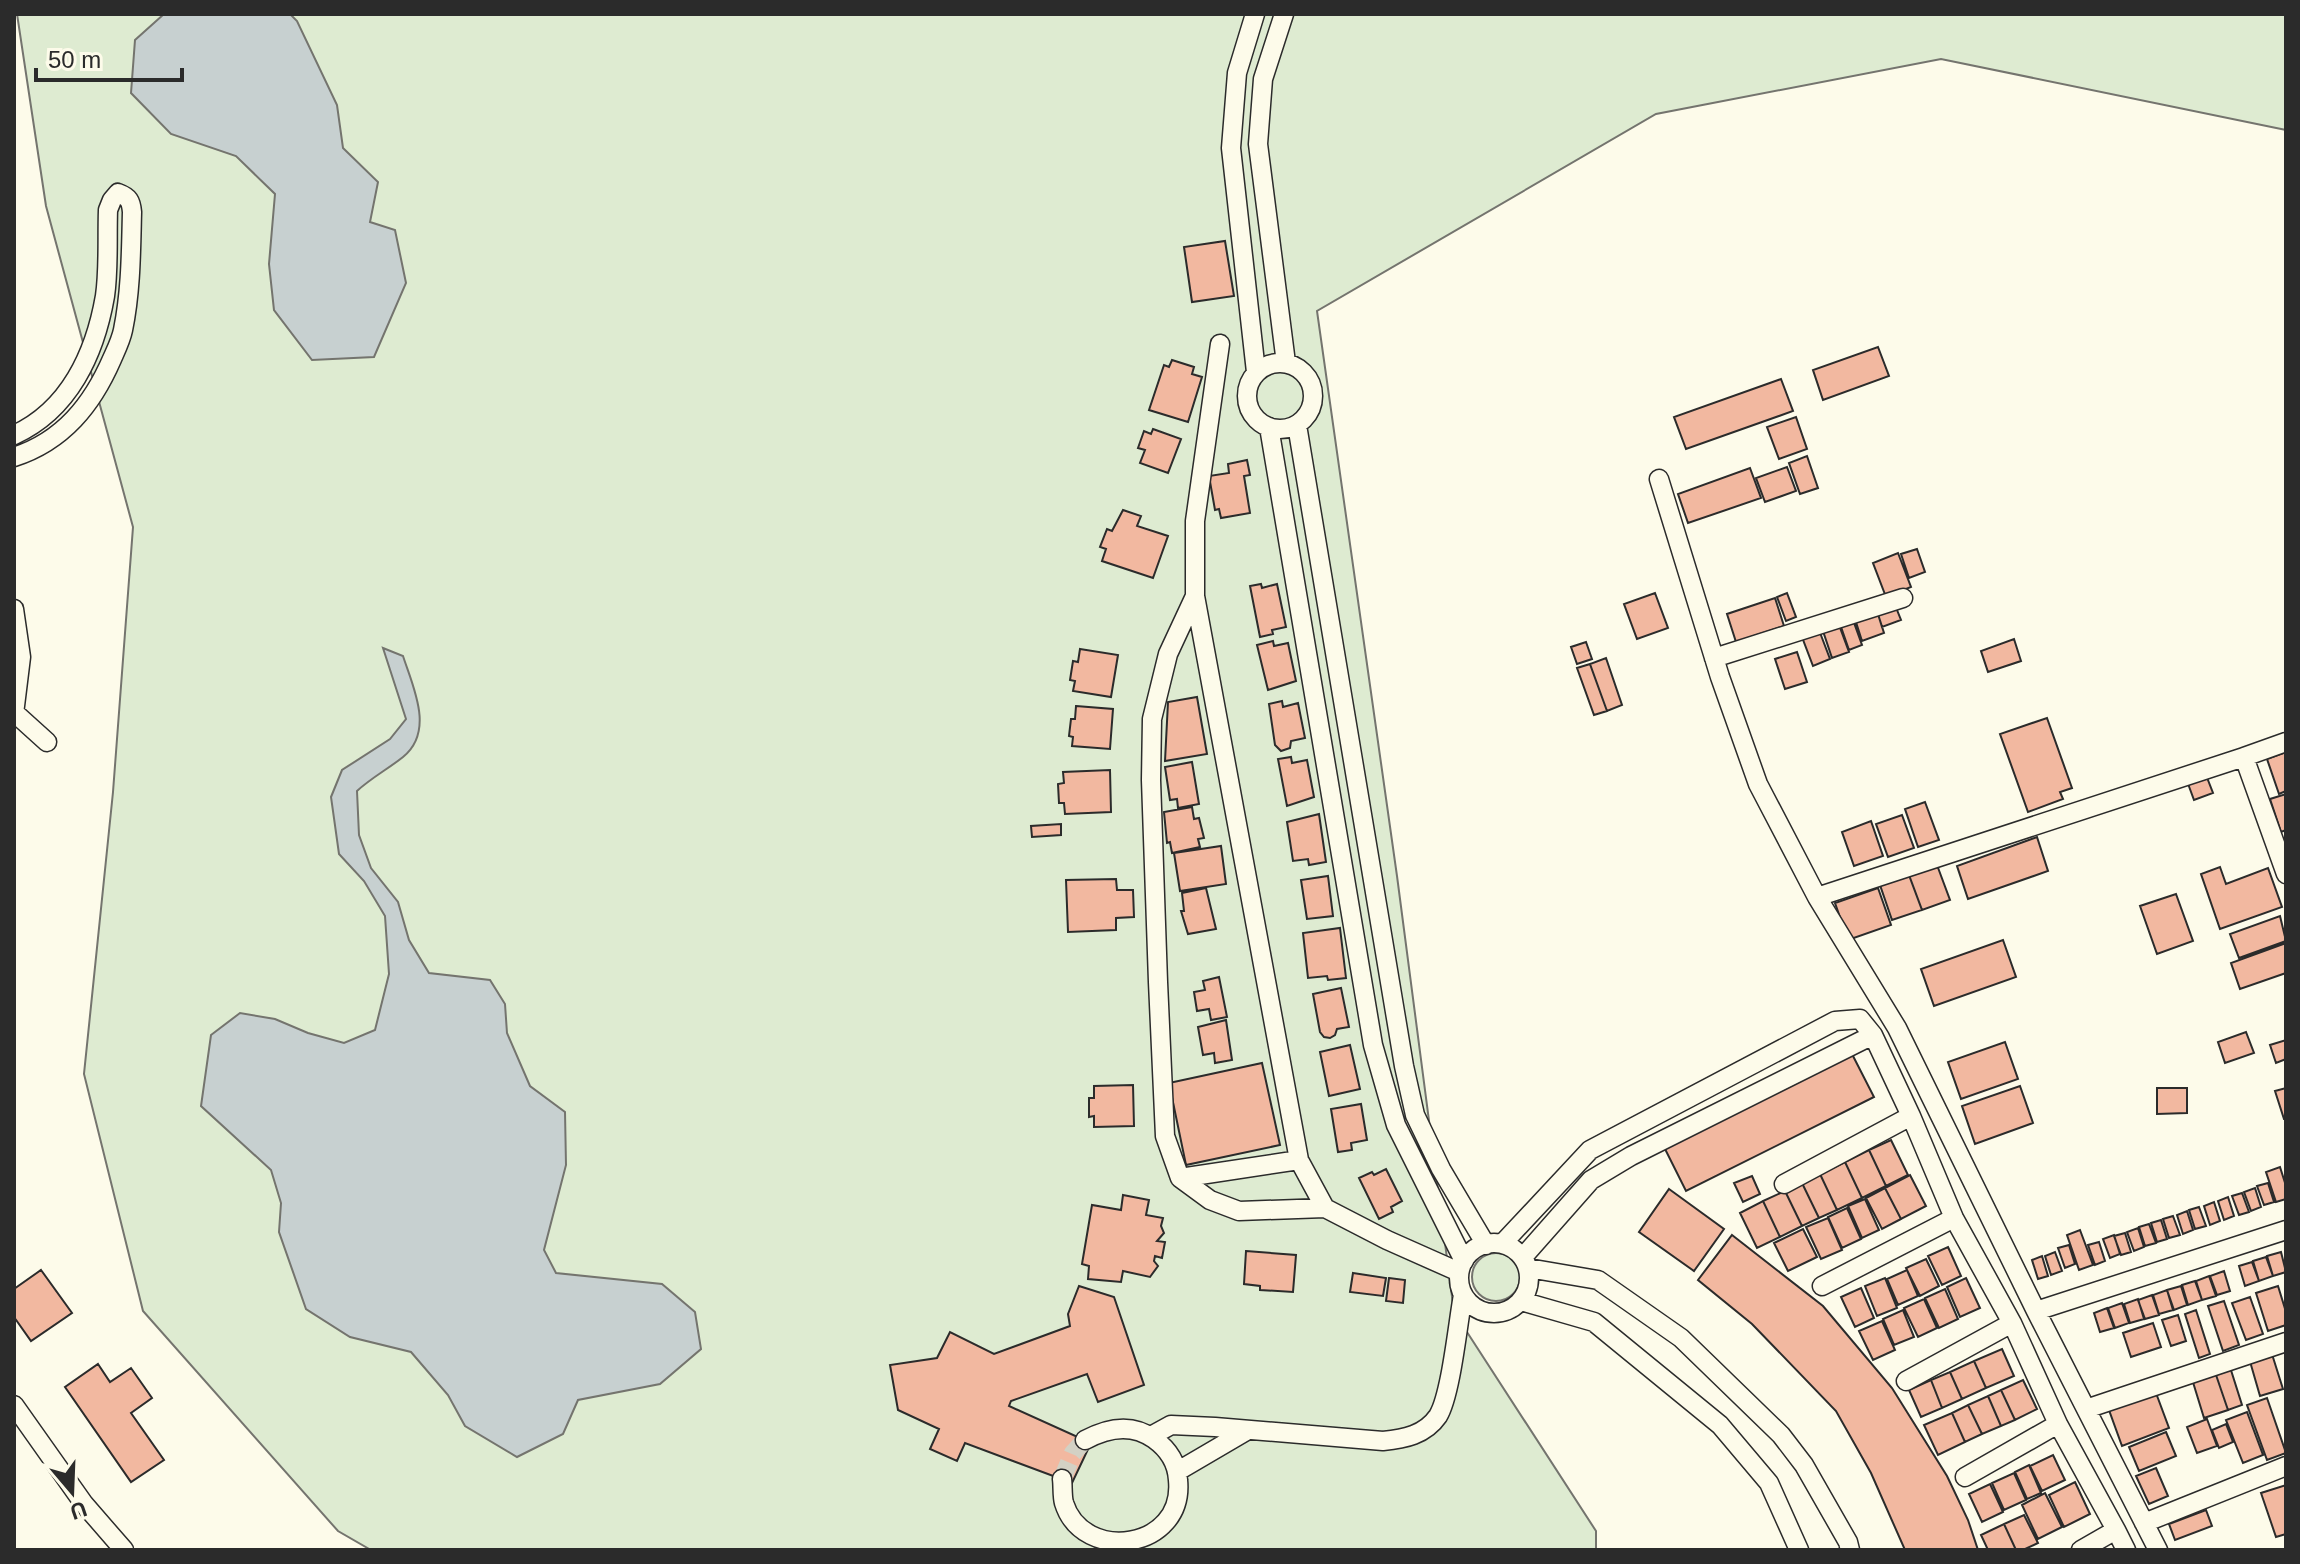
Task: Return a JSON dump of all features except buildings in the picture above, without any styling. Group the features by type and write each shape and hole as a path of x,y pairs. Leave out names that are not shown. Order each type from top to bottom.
{"street":[{"path":"1255,14 1237,73 1231,148 1256,372 1247,392 1247,403 1252,413 1269,427 1297,425 1311,410 1314,390 1304,372 1286,363 1275,362 1256,372"},
{"path":"1284,14 1263,79 1258,144 1286,363"},
{"path":"1231,148 1258,144"},
{"path":"14,435 32,427 50,413 85,364 105,294 108,210 118,193 126,196 132,202 129,294 122,334 99,388 67,426 31,451 14,457"},
{"path":"1220,344 1195,521 1195,596 1299,1160 1325,1208"},
{"path":"1297,425 1404,1066 1415,1115 1441,1169 1494,1244 1526,1263 1598,1280 1681,1338 1781,1435 1804,1465 1850,1550"},
{"path":"1269,427 1373,1045 1396,1125 1462,1267"},
{"path":"1659,479 1714,658 1758,784 1817,897 1897,1028 2158,1550"},
{"path":"1195,596 1168,654 1152,719 1151,780 1165,1136 1180,1178 1210,1200 1239,1211 1325,1208 1387,1240 1462,1267"},
{"path":"1714,658 1903,598"},
{"path":"14,609 21,657 15,714 47,742"},
{"path":"1817,897 2286,742"},
{"path":"2244,757 2286,874"},
{"path":"1873,1035 1631,1156 1591,1180 1526,1263 1528,1291 1513,1309 1491,1314 1470,1304 1463,1295 1459,1284 1462,1267 1471,1252 1494,1244 1590,1150 1835,1021 1860,1019 1873,1035 1954,1218 2012,1323 2058,1424 2126,1550"},
{"path":"1784,1184 1911,1116"},
{"path":"1180,1178 1299,1160"},
{"path":"1822,1286 1954,1218"},
{"path":"2036,1311 2286,1230"},
{"path":"1151,1436 1171,1425 1383,1441 1418,1434 1438,1415 1448,1381 1463,1295"},
{"path":"1521,1301 1594,1322 1720,1425 1752,1459 1769,1483 1799,1550"},
{"path":"1906,1381 2012,1323"},
{"path":"2086,1409 2286,1342"},
{"path":"14,1405 84,1504 124,1550"},
{"path":"1965,1477 2058,1424"},
{"path":"1062,1479 1064,1503 1078,1526 1084,1533 1103,1542 1123,1545 1144,1540 1161,1529 1174,1512 1180,1492 1178,1471 1172,1457 1151,1436 1117,1428 1085,1440"},
{"path":"1178,1471 1248,1430"},
{"path":"2144,1523 2286,1466"},
{"path":"2081,1550 2116,1530"}],"green space":[{"path":"17,14 2286,14 2286,130 1941,59 1656,114 1317,311 1397,876 1454,1312 1596,1531 1596,1550 371,1550 338,1531 143,1311 84,1074 113,792 133,527 46,206"},
{"path":"1496,1253 1513,1260 1520,1277 1513,1294 1496,1301 1479,1294 1472,1277 1479,1260"}],"shaded area":[{"path":"164,14 290,14 297,21 337,105 343,148 378,182 370,222 395,230 406,283 374,357 312,360 274,310 269,264 275,194 236,156 171,134 131,93 135,40"},
{"path":"383,648 403,656 416,695 420,722 413,746 403,757 357,791 359,835 371,868 398,902 409,940 429,973 490,980 505,1004 507,1033 530,1086 565,1112 566,1165 544,1250 556,1273 662,1284 695,1312 701,1349 660,1384 578,1400 563,1434 517,1457 465,1426 448,1395 411,1352 350,1337 306,1309 279,1232 281,1203 271,1170 201,1106 211,1035 240,1013 275,1019 344,1043 375,1030 389,974 385,916 364,881 339,854 331,797 342,770 390,739 406,719"}],"tunnel":[{"path":"1062,1479 1073,1453 1085,1440"}]}
